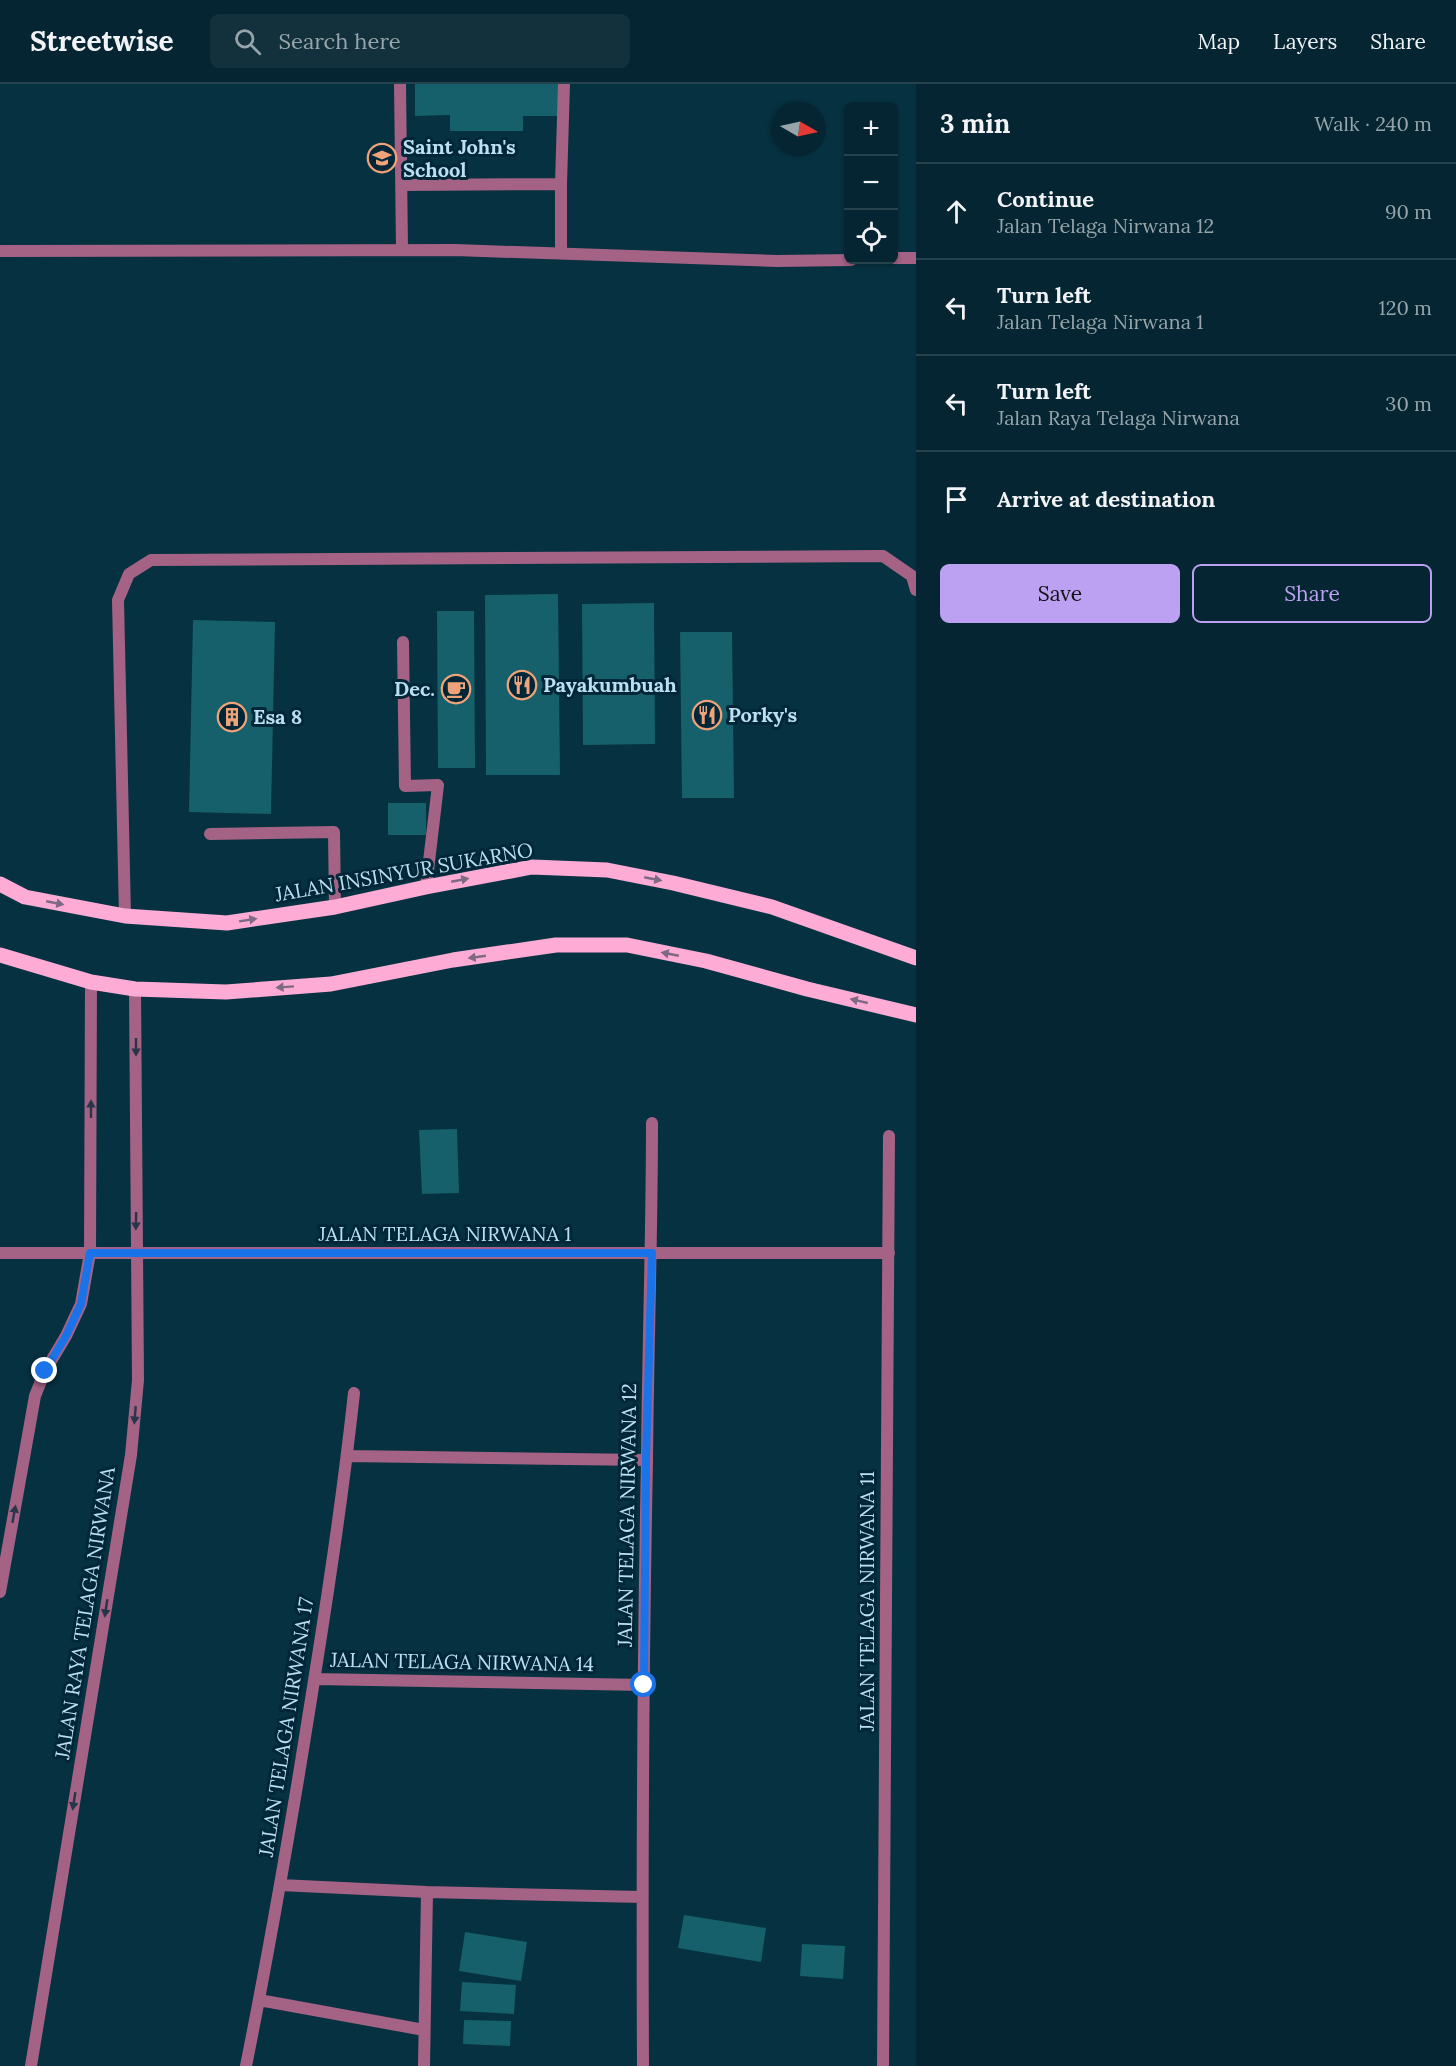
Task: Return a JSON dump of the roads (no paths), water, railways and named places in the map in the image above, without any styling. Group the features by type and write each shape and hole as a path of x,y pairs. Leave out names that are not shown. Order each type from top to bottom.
{"main road":[{"name":"JALAN INSINYUR SUKARNO","path":"0,884 25,897 125,916 227,924 335,907 532,867 607,870 772,907 916,958"},
{"path":"0,955 91,982 135,989 226,992 331,984 453,960 556,945 627,945 706,961 807,989 916,1015"}],"street":[{"path":"400,84 402,249"},
{"path":"561,253 564,84"},
{"path":"402,185 561,184"},
{"path":"0,251 402,249 777,261 844,260"},
{"path":"898,258 916,258"},
{"path":"125,916 118,600 129,574 151,560 883,556 912,576 916,590"},
{"path":"403,642 405,786 438,785 426,887"},
{"path":"210,834 334,832 335,907"},
{"path":"0,1592 35,1396 45,1371 66,1336 81,1304 90,1253 91,982"},
{"name":"JALAN RAYA TELAGA NIRWANA","path":"31,2066 131,1455 138,1380 135,989"},
{"name":"JALAN TELAGA NIRWANA 12","path":"643,2066 642,1897 646,1460 652,1253 652,1123"},
{"name":"JALAN TELAGA NIRWANA 11","path":"883,2066 889,1136"},
{"name":"JALAN TELAGA NIRWANA 1","path":"0,1253 889,1253"},
{"name":"JALAN TELAGA NIRWANA 17","path":"246,2066 315,1680 354,1393"},
{"path":"347,1456 646,1460"},
{"name":"JALAN TELAGA NIRWANA 14","path":"315,1680 644,1685"},
{"path":"280,1885 427,1892 642,1897"},
{"path":"424,2066 427,1892"},
{"path":"259,2001 424,2030"}],"place":[{"name":"Saint John's School","path":"382,158"},
{"name":"Payakumbuah","path":"522,685"},
{"name":"Dec.","path":"456,689"},
{"name":"Porky's","path":"707,715"},
{"name":"Esa 8","path":"232,717"}]}
